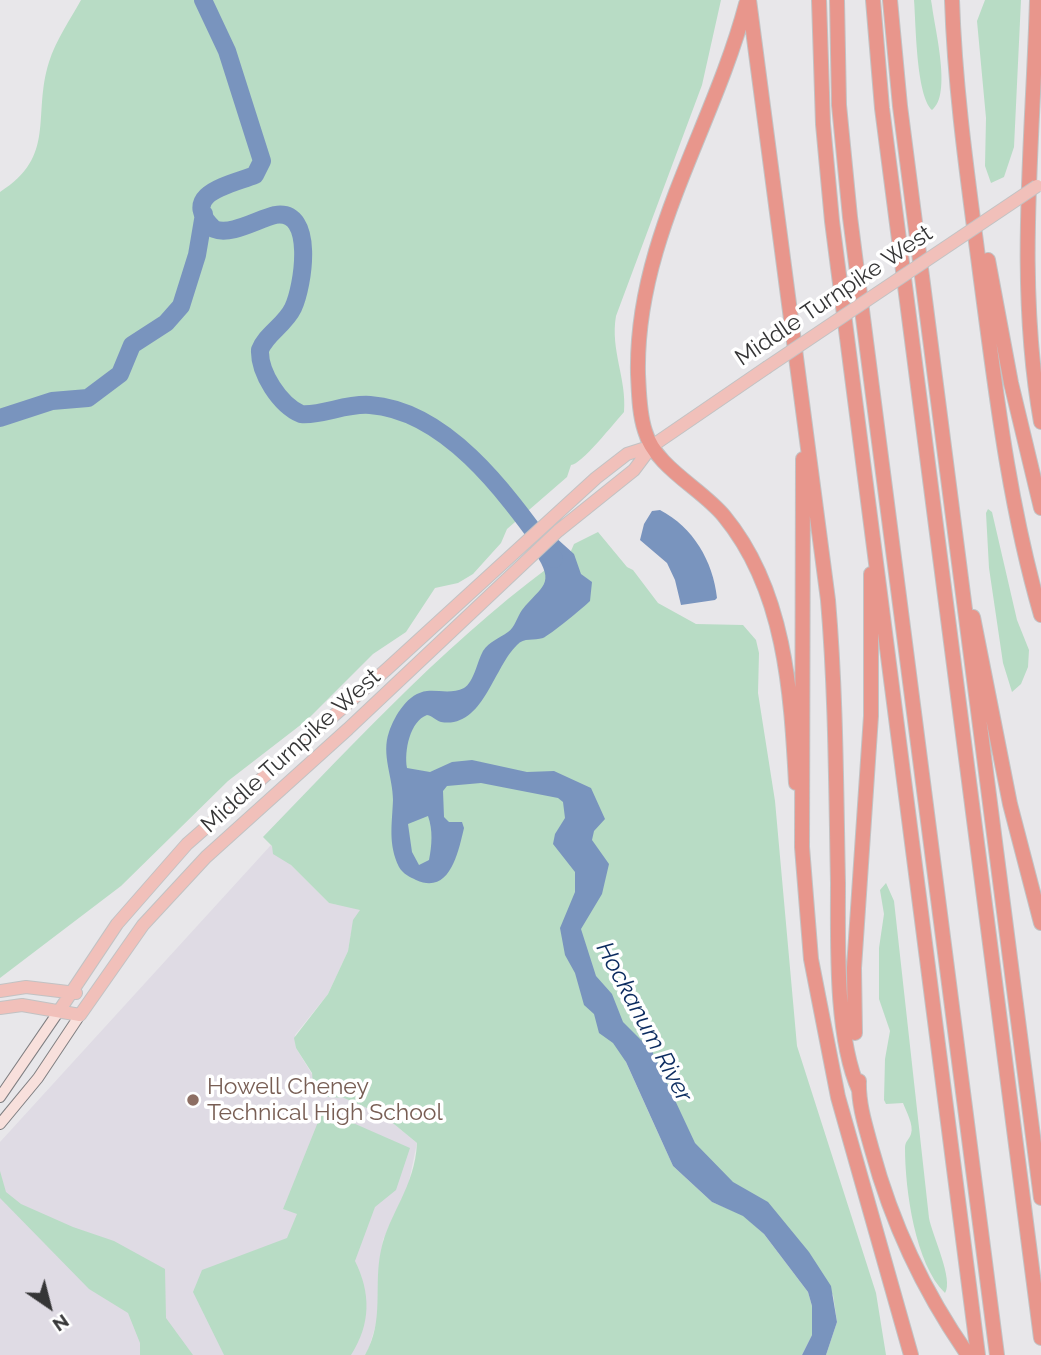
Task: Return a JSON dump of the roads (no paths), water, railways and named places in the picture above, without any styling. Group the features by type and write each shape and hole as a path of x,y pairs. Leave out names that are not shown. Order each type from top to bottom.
{"highway":[{"path":"748,0 798,381 807,431 829,618 835,710 839,955 848,1048 870,1144 893,1216 919,1275 968,1355"},
{"path":"748,0 725,72 666,219 646,285 639,332 639,382 643,424 652,446 706,497 733,527 753,562 770,603 785,660 811,959 825,1044 911,1355"},
{"path":"819,0 828,188 978,1355"},
{"path":"837,0 839,105 850,217 997,1355"},
{"path":"873,0 882,108 1041,1338"},
{"path":"890,0 900,106 1041,1198"},
{"path":"952,0 958,94 1006,466 1041,615"},
{"path":"1037,0 1026,275 1030,351 1041,422"},
{"path":"971,202 984,235 1011,383 1041,508"},
{"path":"798,381 804,502 802,847"},
{"path":"859,1090 854,968 872,716 869,597 874,552"},
{"path":"962,588 979,639 1010,804 1041,923"}],"main road":[{"name":"Middle Turnpike West","path":"0,1097 128,909 183,848 549,521 623,457 652,446 1040,185"},
{"name":"Middle Turnpike West","path":"0,1124 38,1079 92,995 137,932 181,882 528,558 634,470 652,446"},
{"path":"420,638 431,651"},
{"path":"0,991 31,987 92,995"},
{"path":"0,1008 22,1005 80,1015"}],"water":[{"path":"660,510 682,526 706,558 715,584 715,600 681,605 675,580 667,563 640,540 644,524 652,511"},
{"path":"554,536 574,554 581,574 592,582 590,601 547,636 523,641 517,645 486,695 467,716 455,722 441,722 427,715 421,718 410,737 406,753 407,768 430,772 452,762 472,760 527,772 554,771 591,788 605,819 594,831 592,840 609,864 602,894 581,929 596,976 612,994 623,1022 652,1051 695,1143 733,1182 768,1202 809,1252 831,1286 837,1322 826,1355 802,1355 812,1335 812,1306 808,1292 764,1234 743,1216 712,1202 673,1166 626,1062 613,1043 599,1033 594,1014 584,1005 575,973 565,955 560,928 575,892 575,872 553,844 555,834 565,818 563,802 558,798 481,783 447,786 443,791 444,817 449,822 462,822 464,828 459,849 445,877 428,883 416,880 399,867 396,859 392,834 393,800 386,749 392,725 403,706 414,696 427,691 455,691 467,685 483,651 491,642 510,630 522,610 544,584 545,572 535,553","holes":["428,816 432,838 429,860 419,865 412,852 408,824"]}],"waterway":[{"name":"Hockanum River","path":"203,0 227,51 262,161 255,175 212,192 205,198 201,207 204,217 214,229 221,231 236,229 275,215 288,216 297,224 301,236 303,268 297,298 290,314 260,350 263,368 272,387 293,410 301,414 370,405 399,411 426,423 452,441 498,485 554,559"},
{"path":"0,418 52,401 88,398 120,374 132,345 166,323 181,306 197,255 204,214"}],"place":[{"name":"Howell Cheney Technical High School","path":"193,1100"}]}
